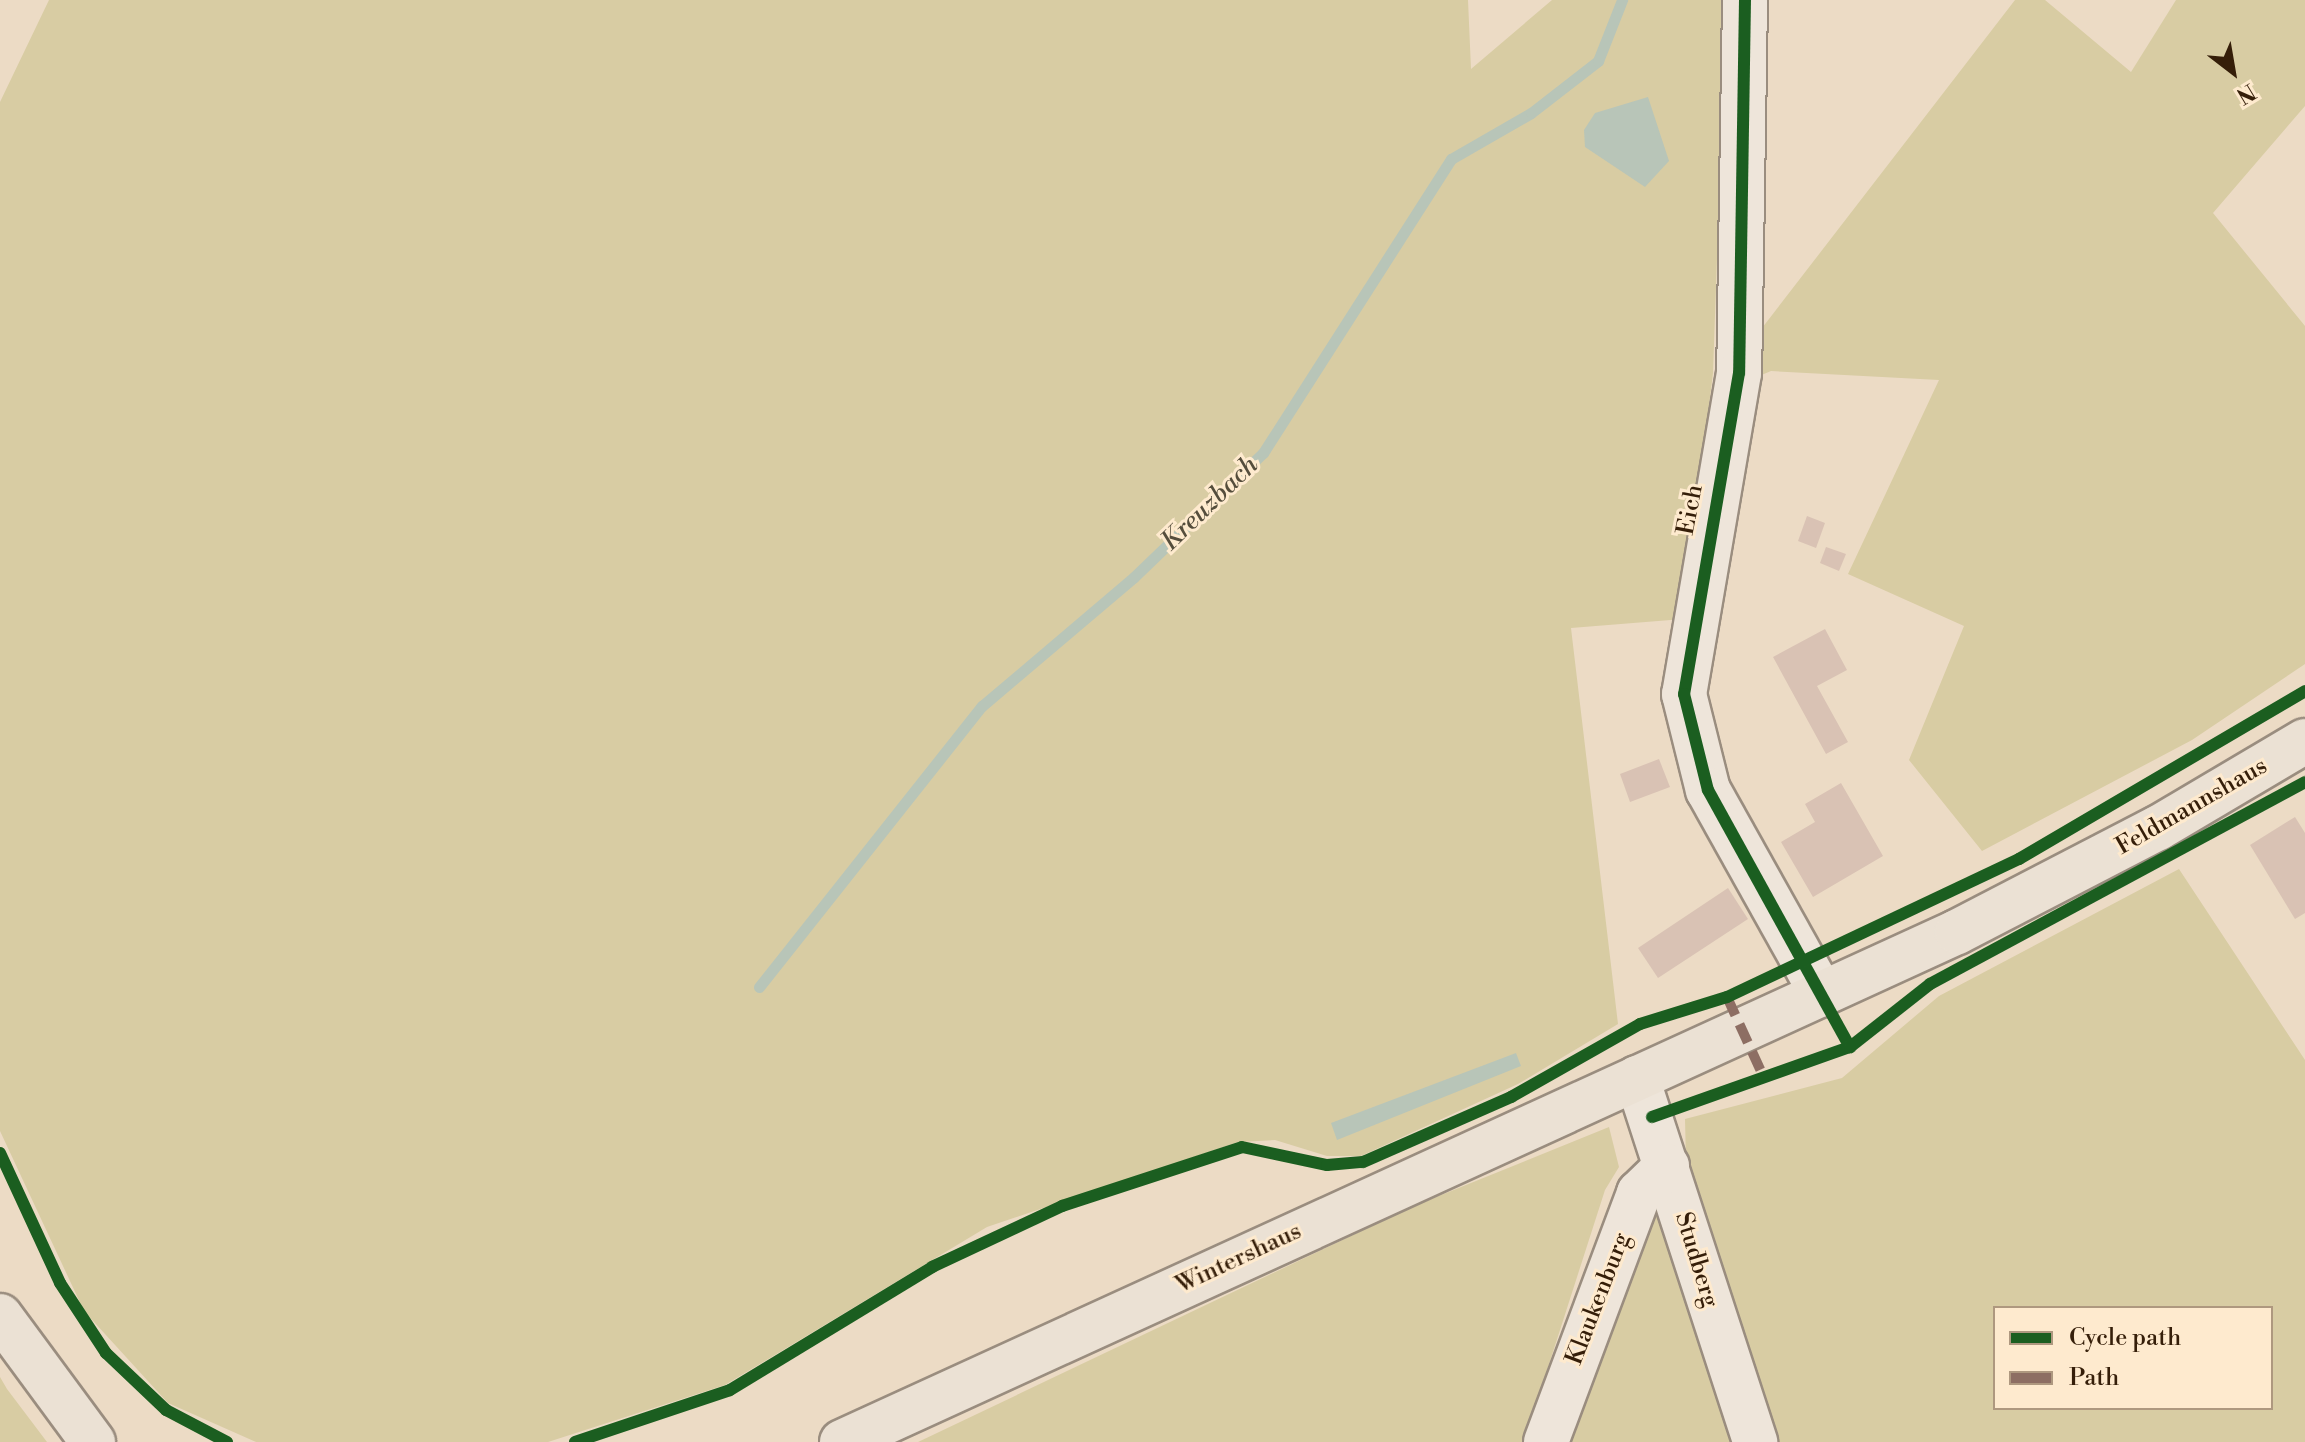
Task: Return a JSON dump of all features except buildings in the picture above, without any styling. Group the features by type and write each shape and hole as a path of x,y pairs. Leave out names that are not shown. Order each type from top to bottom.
{"main road":[{"name":"Feldmannshaus","path":"1822,994 2078,871 2305,741"},
{"name":"Wintershaus","path":"842,1442 1822,994"},
{"path":"0,1316 93,1442"}],"street":[{"name":"Eich","path":"1745,0 1739,373 1684,694 1708,790 1822,994"},
{"name":"Studberg","path":"1637,1078 1755,1442"},
{"name":"Klaukenburg","path":"1546,1442 1639,1193 1667,1166"}],"shaded area":[{"path":"49,0 1468,0 1471,69 1552,0 1726,0 1713,373 1683,619 1571,628 1618,1024 1518,1084 1361,1156 1327,1156 1275,1140 1238,1142 987,1227 725,1385 548,1442 256,1442 168,1403 84,1311 0,1131 0,102"},
{"path":"2015,0 2045,0 2131,72 2176,0 2305,0 2305,106 2213,213 2305,326 2305,664 2192,740 1982,851 1909,760 1964,626 1848,574 1939,380 1771,371 1752,379 1752,341"},
{"path":"1648,97 1669,161 1645,187 1585,147 1584,130 1595,113"},
{"path":"2179,869 2305,1060 2305,1442 1764,1442 1686,1162 1685,1119 1842,1078 1939,996"},
{"path":"1516,1053 1521,1066 1337,1140 1331,1123"},
{"path":"1609,1127 1619,1167 1605,1190 1524,1442 918,1442 1414,1206"},
{"path":"1664,1203 1742,1442 1566,1442 1646,1206"},
{"path":"0,1377 7,1389 47,1442 0,1442"}],"waterway":[{"name":"Kreuzbach","path":"759,987 982,706 1134,577 1263,453 1451,159 1531,113 1598,61 1622,0"}],"marked path":[{"path":"1727,997 1765,1080"}],"cycle path":[{"path":"1745,0 1739,373 1684,694 1708,790 1850,1047"},
{"path":"575,1442 730,1390 932,1267 1062,1206 1242,1147 1327,1165 1363,1162 1511,1097 1640,1024 1727,997 2019,859 2305,691"},
{"path":"1652,1117 1850,1047 1930,984 2305,782"},
{"path":"0,1153 60,1283 106,1353 166,1410 227,1442"}]}
